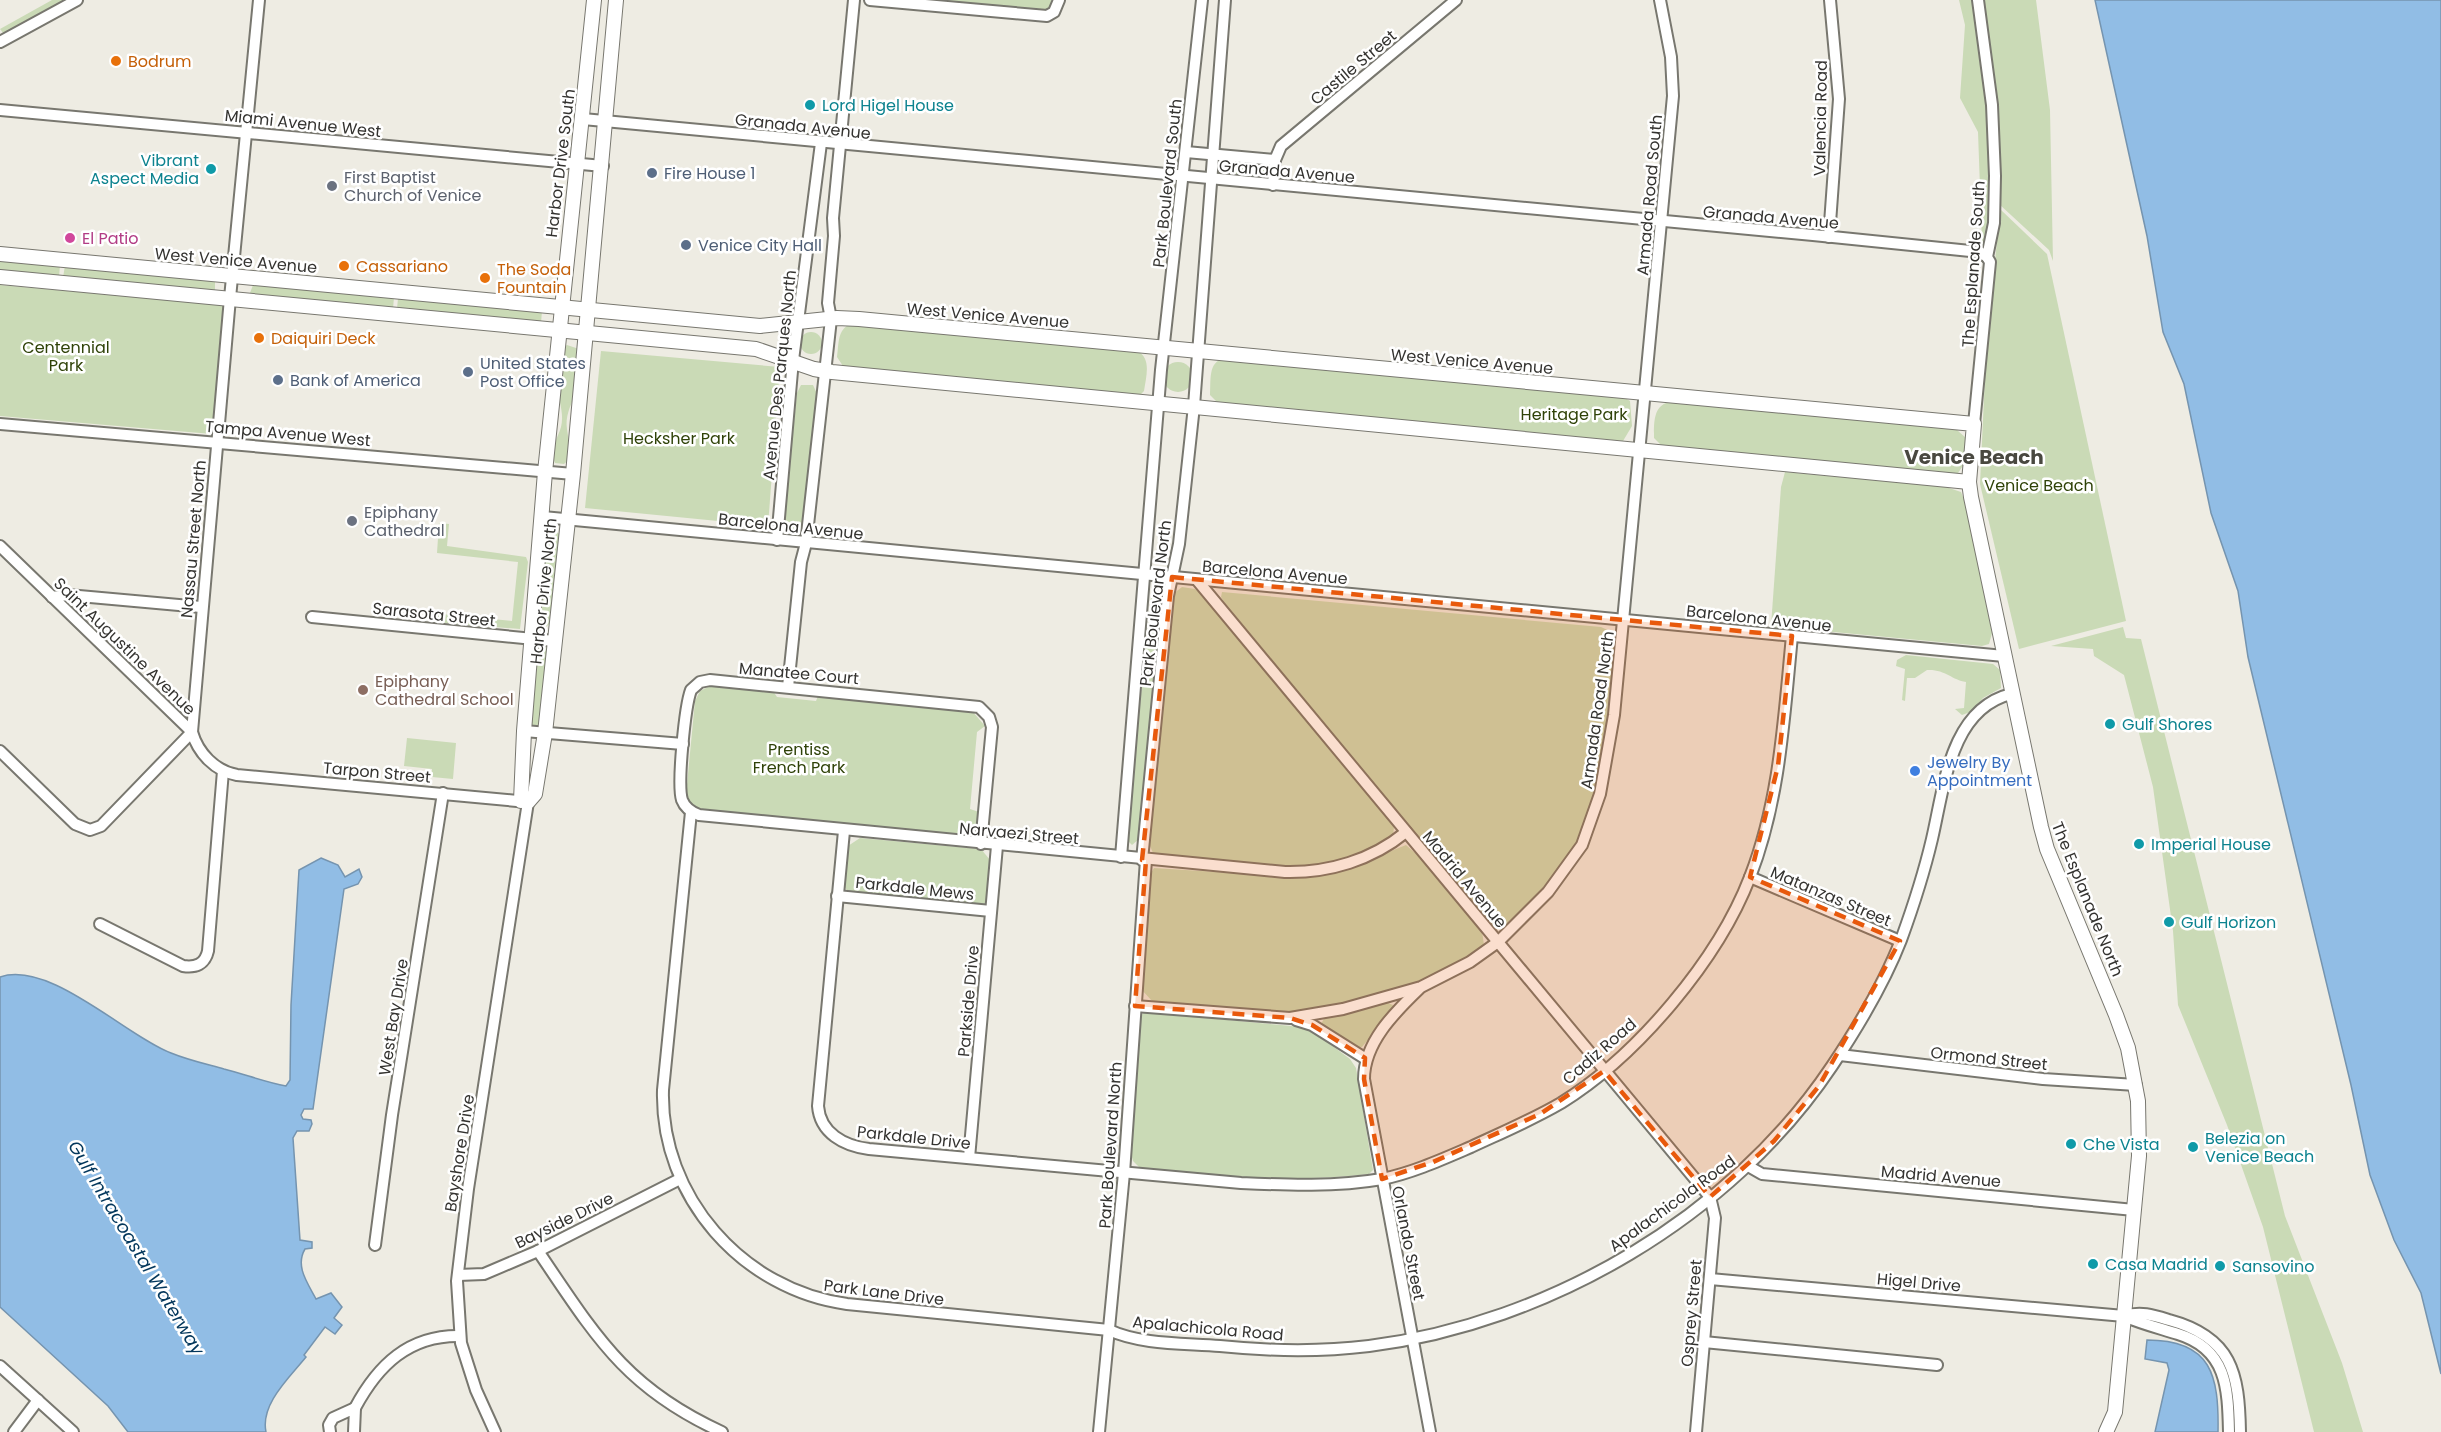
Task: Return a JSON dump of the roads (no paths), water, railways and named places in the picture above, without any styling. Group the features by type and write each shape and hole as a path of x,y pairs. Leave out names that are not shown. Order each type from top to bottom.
{"street":[{"path":"0,42 77,0"},
{"name":"Nassau Street North","path":"192,732 201,607 260,0"},
{"name":"Harbor Drive South","path":"559,330 594,0"},
{"path":"589,309 603,166 604,121 614,0"},
{"path":"788,687 831,319 828,303 854,0"},
{"path":"870,0 1047,16 1054,12 1059,0"},
{"name":"Park Boulevard South","path":"1161,370 1202,0"},
{"path":"1198,351 1212,180 1211,154 1225,0"},
{"name":"Castile Street","path":"1275,160 1281,147 1456,0"},
{"name":"Armada Road South","path":"1645,393 1673,96 1671,57 1660,0"},
{"name":"Valencia Road","path":"1829,237 1839,99 1830,0"},
{"name":"The Esplanade South","path":"1974,424 1990,262 1987,257 1994,223 1992,105 1978,0"},
{"name":"Miami Avenue West","path":"0,110 603,166"},
{"name":"Granada Avenue","path":"583,119 1662,223 1829,237 1980,252 1987,257"},
{"name":"Avenue Des Parques North","path":"777,540 797,323 814,211 821,143"},
{"path":"1186,152 1275,160 1273,185"},
{"name":"West Venice Avenue","path":"0,254 769,326 831,319 859,319 1974,424"},
{"path":"0,277 756,349 826,371 1640,448 1969,482"},
{"name":"Harbor Drive North","path":"524,801 535,794 544,733 589,309"},
{"name":"Harbor Drive North","path":"517,874 524,801 524,731 559,330"},
{"name":"Park Boulevard North","path":"1099,1432 1124,1173 1144,860 1172,577 1179,544 1198,351"},
{"name":"Park Boulevard North","path":"1121,857 1161,370"},
{"name":"Armada Road North","path":"1135,1006 1290,1018 1343,1010 1421,987 1470,962 1498,942 1561,875 1589,829 1600,794 1610,740 1625,620 1645,393"},
{"name":"Tampa Avenue West","path":"0,424 573,474"},
{"name":"The Esplanade North","path":"1974,424 1969,482 2011,694 2044,840 2116,1015 2128,1048 2136,1085 2140,1138 2134,1210 2115,1412 2106,1432"},
{"name":"Barcelona Avenue","path":"543,517 2004,656"},
{"name":"Saint Augustine Avenue","path":"0,546 192,732 198,747 213,764 223,771"},
{"name":"Madrid Avenue","path":"1197,580 1710,1197"},
{"path":"52,597 68,595 201,607"},
{"name":"Sarasota Street","path":"312,617 554,641"},
{"name":"Cadiz Road","path":"1124,1173 1270,1184 1382,1179 1433,1162 1510,1129 1561,1103 1604,1071 1642,1034 1685,985 1718,939 1750,878 1768,818 1778,766 1792,636"},
{"name":"Manatee Court","path":"683,744 689,693 700,682 710,680 971,704 982,709 989,717 992,727 981,844"},
{"name":"Apalachicola Road","path":"1109,1330 1132,1337 1274,1349 1352,1347 1412,1338 1495,1315 1594,1274 1656,1237 1748,1166 1804,1105 1840,1055 1876,991 1900,941 1926,866 1948,765 1978,713 1992,701 2011,694"},
{"path":"524,731 683,744 681,794 684,804 692,812"},
{"path":"0,751 75,824 90,830 101,826 192,732"},
{"path":"100,924 183,966 196,966 204,961 208,951 223,771"},
{"name":"Tarpon Street","path":"223,771 237,775 524,801"},
{"name":"West Bay Drive","path":"375,1245 392,1116 443,794"},
{"name":"Narvaezi Street","path":"692,812 706,817 1274,872 1319,870 1370,855 1406,832"},
{"name":"Park Lane Drive","path":"692,812 663,1090 666,1132 680,1179 701,1214 729,1248 764,1274 798,1293 847,1304 1109,1330"},
{"name":"Parkdale Drive","path":"844,831 818,1100 822,1121 837,1138 859,1148 1124,1173"},
{"name":"Parkside Drive","path":"969,1158 997,846"},
{"name":"Bayshore Drive","path":"495,1432 477,1390 460,1336 458,1275 468,1189 517,874"},
{"name":"Matanzas Street","path":"1750,878 1900,941"},
{"name":"Parkdale Mews","path":"837,896 991,910"},
{"path":"1290,1018 1312,1025 1366,1059 1384,1030 1421,987"},
{"name":"Ormond Street","path":"1840,1055 2043,1079 2136,1085"},
{"name":"Orlando Street","path":"1366,1059 1364,1079 1430,1432"},
{"name":"Madrid Avenue","path":"1748,1166 1762,1174 2134,1210"},
{"name":"Bayside Drive","path":"458,1275 484,1274 538,1251 680,1179"},
{"name":"Osprey Street","path":"1696,1432 1715,1215 1710,1197"},
{"path":"538,1251 592,1332 619,1363 661,1399 722,1432"},
{"name":"Higel Drive","path":"1710,1279 2124,1316"},
{"path":"2124,1316 2138,1312 2184,1324 2215,1342 2227,1357 2236,1378 2240,1432"},
{"path":"2124,1316 2138,1323 2187,1337 2213,1356 2226,1384 2229,1432"},
{"path":"330,1432 329,1425 333,1418 355,1408 378,1374 403,1350 435,1336 460,1336"},
{"path":"1704,1342 1937,1365"},
{"path":"0,1366 74,1432"},
{"path":"14,1432 38,1400"},
{"path":"354,1432 355,1408"}],"water":[{"path":"2095,0 2441,0 2441,1374 2421,1293 2394,1240 2370,1175 2351,1085 2248,657 2238,591 2211,513 2184,384 2163,332 2147,236"},
{"name":"Gulf Intracoastal Waterway","path":"321,858 338,865 345,877 359,869 362,877 358,884 344,889 313,1109 304,1109 301,1115 303,1119 311,1120 312,1124 309,1131 297,1131 293,1138 300,1240 312,1242 312,1248 305,1249 302,1255 302,1268 316,1299 331,1293 342,1307 334,1318 342,1325 335,1334 325,1327 304,1355 306,1357 285,1382 267,1411 266,1432 128,1432 108,1406 0,1307 0,977 20,975 41,979 87,1002 171,1053 286,1086 290,1080 291,1005 299,870"},
{"path":"2147,1340 2186,1346 2198,1354 2207,1365 2213,1378 2216,1394 2218,1432 2155,1432 2169,1370 2167,1363 2145,1359"}],"place":[{"name":"Bodrum","path":"116,61"},
{"name":"Lord Higel House","path":"810,105"},
{"name":"Vibrant Aspect Media","path":"211,169"},
{"name":"Fire House 1","path":"652,173"},
{"name":"First Baptist Church of Venice","path":"332,186"},
{"name":"El Patio","path":"70,238"},
{"name":"Venice City Hall","path":"686,245"},
{"name":"Cassariano","path":"344,266"},
{"name":"The Soda Fountain","path":"485,278"},
{"name":"Daiquiri Deck","path":"259,338"},
{"name":"United States Post Office","path":"468,372"},
{"name":"Bank of America","path":"278,380"},
{"name":"Epiphany Cathedral","path":"352,521"},
{"name":"Epiphany Cathedral School","path":"363,690"},
{"name":"Gulf Shores","path":"2110,724"},
{"name":"Jewelry By Appointment","path":"1915,771"},
{"name":"Imperial House","path":"2139,844"},
{"name":"Gulf Horizon","path":"2169,922"},
{"name":"Che Vista","path":"2071,1144"},
{"name":"Belezia on Venice Beach","path":"2193,1147"},
{"name":"Casa Madrid","path":"2093,1264"},
{"name":"Sansovino","path":"2220,1266"}],"district":[{"name":"Venice Beach","path":"1974,457"}],"park label":[{"name":"Centennial Park","path":"66,356"},
{"name":"Heritage Park","path":"1574,414"},
{"name":"Hecksher Park","path":"679,438"},
{"name":"Prentiss French Park","path":"799,758"}]}
